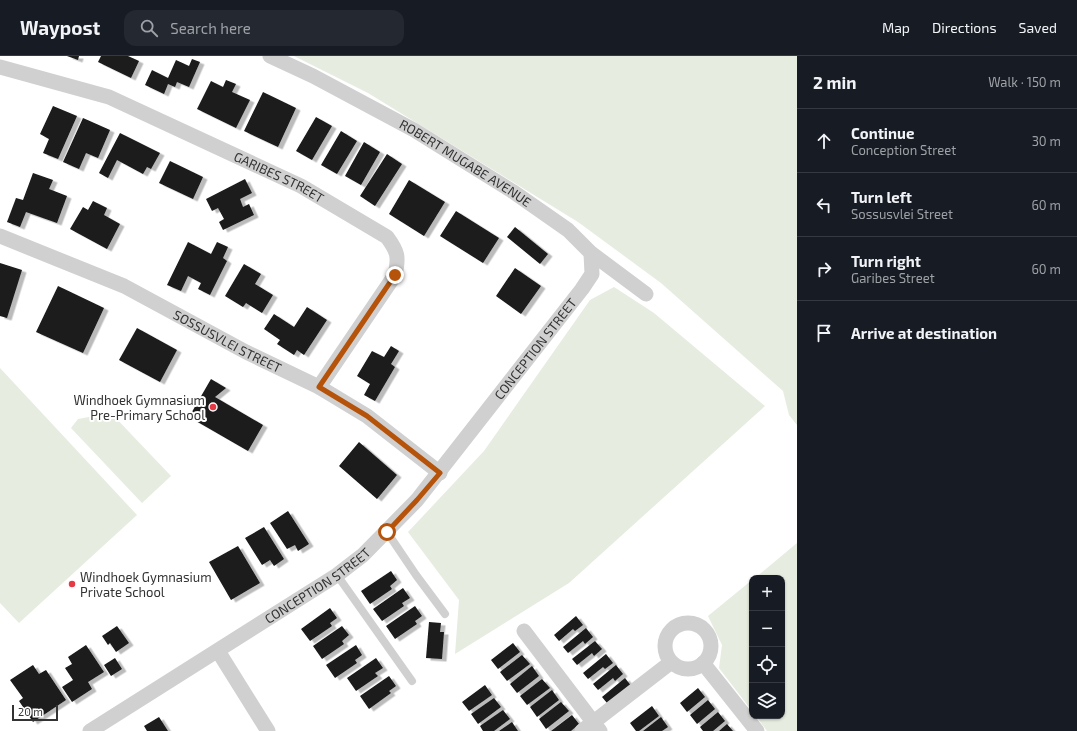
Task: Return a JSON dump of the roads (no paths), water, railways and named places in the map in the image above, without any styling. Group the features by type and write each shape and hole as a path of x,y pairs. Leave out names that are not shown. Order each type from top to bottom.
{"street":[{"name":"ROBERT MUGABE AVENUE","path":"270,56 313,76 414,130 512,191 568,230 591,253 646,294"},
{"name":"GARIBES STREET","path":"0,67 109,97 301,186 387,237 395,248 398,262 395,275 319,387"},
{"name":"SOSSUSVLEI STREET","path":"0,236 124,286 246,352 319,387 367,416 440,473"},
{"name":"CONCEPTION STREET","path":"90,731 336,575 363,555 387,532 440,473 582,289 592,274 591,253"},
{"path":"685,622 693,623 706,631 710,638 711,646 710,654 703,663 693,669 685,670 670,663 666,657 664,642 671,629 678,624 685,622"},
{"path":"524,631 592,728 670,663"},
{"path":"218,651 268,731"},
{"path":"703,663 757,731"}],"lane":[{"path":"387,532 416,575 446,614"},
{"path":"336,575 412,681"}],"place":[{"name":"Windhoek Gymnasium Pre-Primary School","path":"213,407"},
{"name":"Windhoek Gymnasium Private School","path":"72,584"}]}
